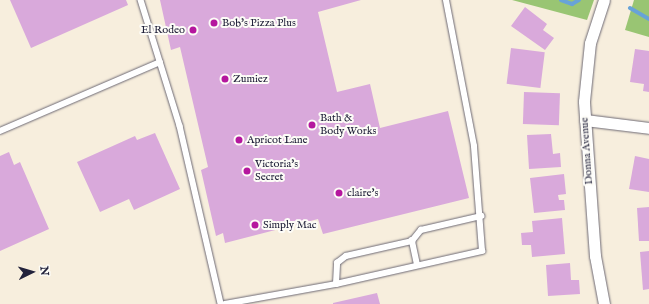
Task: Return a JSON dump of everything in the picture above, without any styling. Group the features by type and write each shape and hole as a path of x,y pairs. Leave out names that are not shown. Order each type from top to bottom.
{"street":[{"name":"Donna Avenue","path":"604,0 590,43 585,120 595,256 604,304"},
{"path":"585,120 649,128"}],"lane":[{"path":"141,0 180,126 221,304"},
{"path":"225,304 336,284 482,250 481,216 474,146 446,0"},
{"path":"0,131 160,62"},
{"path":"336,284 337,263 346,256 412,241 421,230 481,216"},
{"path":"412,241 417,266"}],"green space":[{"path":"512,0 594,0 587,20"},
{"path":"634,0 649,0 649,37 625,30"}],"building":[{"path":"10,0 126,0 128,5 31,48"},
{"path":"160,0 361,0 318,12 337,92 370,84 380,128 448,111 469,198 323,234 318,219 225,243 223,233 216,236 201,170 208,167 180,47 171,50"},
{"path":"525,7 547,24 543,30 554,38 545,50 511,26"},
{"path":"511,48 545,52 540,88 507,84"},
{"path":"635,49 649,51 649,92 643,91 644,84 630,82"},
{"path":"524,92 560,93 559,125 523,124"},
{"path":"155,133 180,189 134,210 129,199 100,212 77,162 135,136 137,140"},
{"path":"551,134 553,154 560,153 561,167 529,169 527,135"},
{"path":"9,152 14,165 20,162 49,229 0,251 0,156"},
{"path":"635,156 649,159 649,192 629,189"},
{"path":"564,174 566,194 558,195 559,200 564,200 565,210 534,213 530,178"},
{"path":"649,207 649,241 639,241 637,208"},
{"path":"562,218 565,254 532,257 531,245 522,245 521,233 533,232 532,221"},
{"path":"649,251 649,289 643,290 640,252"},
{"path":"570,263 571,280 579,280 580,294 548,296 546,265"},
{"path":"377,293 380,304 333,304 333,303"}],"waterway":[{"path":"561,0 572,4 579,0"},
{"path":"630,8 649,19"}],"place":[{"name":"Bob's Pizza Plus","path":"214,23"},
{"name":"El Rodeo","path":"193,30"},
{"name":"Zumiez","path":"225,79"},
{"name":"Bath & Body Works","path":"312,125"},
{"name":"Apricot Lane","path":"239,140"},
{"name":"Victoria's Secret","path":"247,171"},
{"name":"claire's","path":"339,193"},
{"name":"Simply Mac","path":"255,225"}]}
